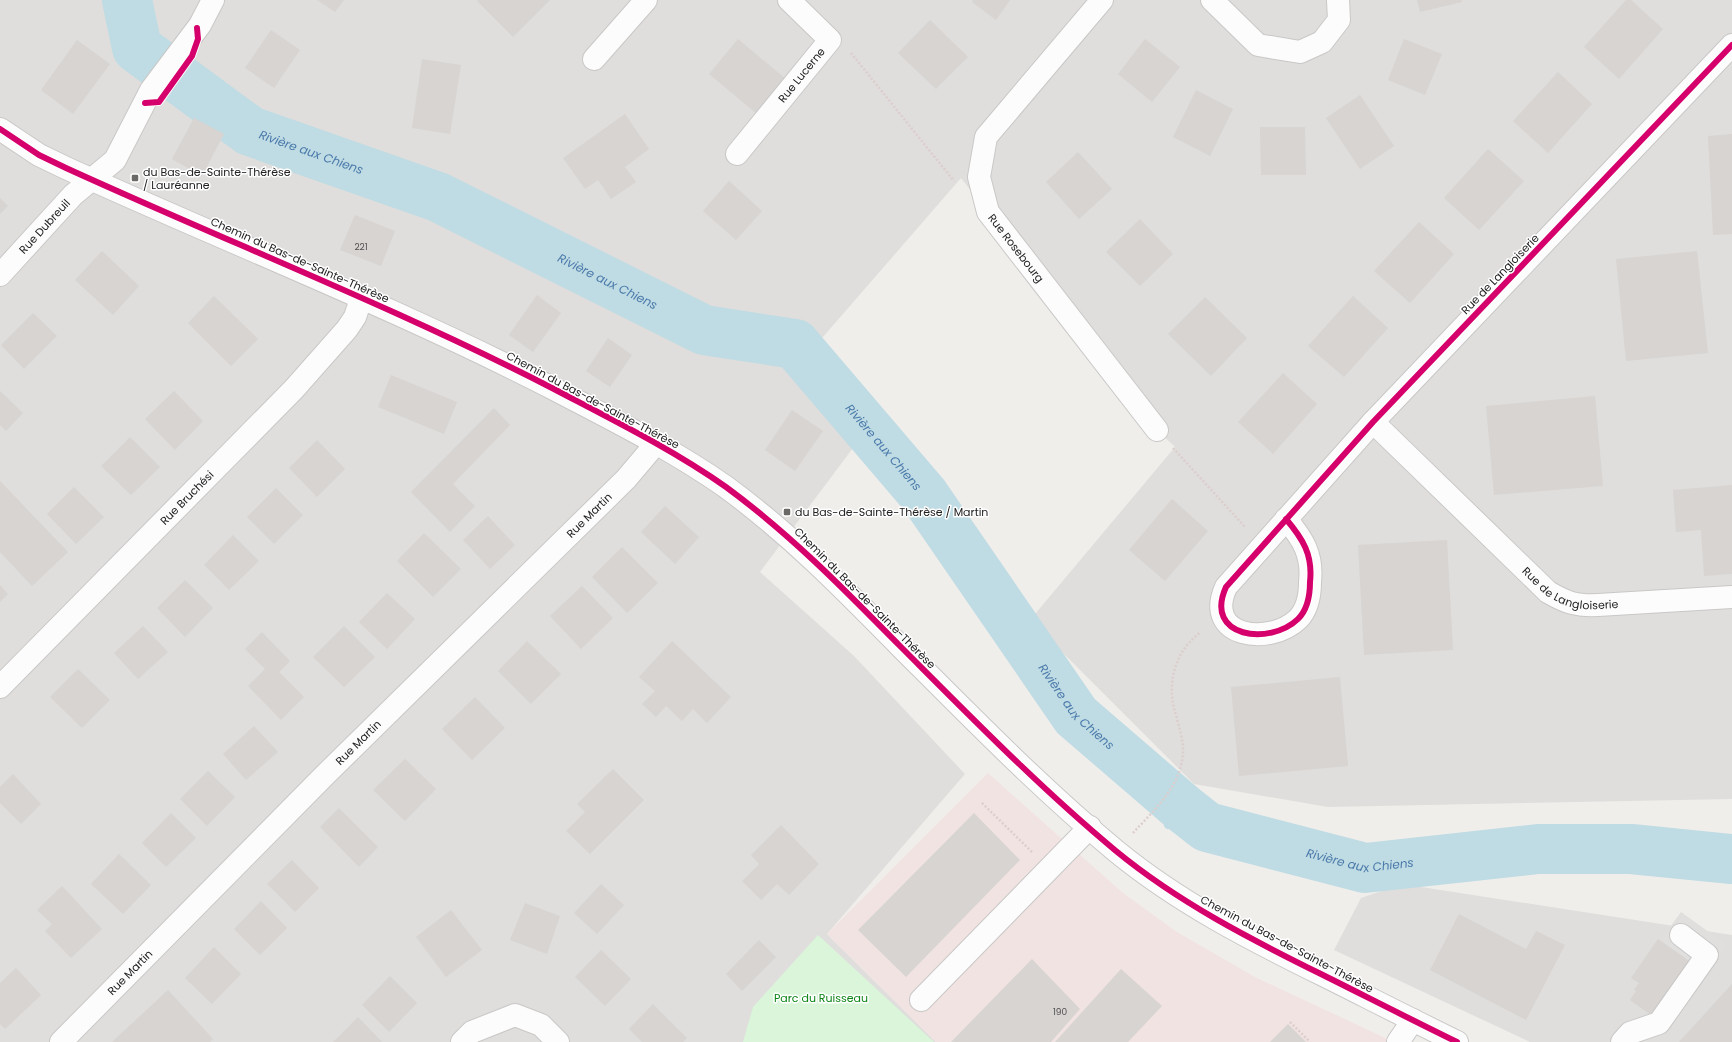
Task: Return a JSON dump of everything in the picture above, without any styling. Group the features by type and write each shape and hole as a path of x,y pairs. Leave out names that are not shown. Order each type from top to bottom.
{"street":[{"name":"Rue Dubreuil","path":"0,274 62,205 115,160 151,90 206,15 213,0"},
{"path":"594,59 646,0"},
{"name":"Rue Lucerne","path":"736,154 830,40 789,0"},
{"name":"Rue Rosebourg","path":"1102,0 986,137 979,177 988,212 1163,437"},
{"path":"1212,0 1258,45 1300,52 1322,42 1339,20 1338,0"},
{"name":"Rue de Langloiserie","path":"1286,519 1304,543 1310,560 1310,594 1305,608 1298,619 1286,627 1272,633 1252,634 1238,631 1230,627 1220,610 1221,597 1226,587 1286,519 1373,422 1732,45"},
{"name":"Chemin du Bas-de-Sainte-Thérèse","path":"0,129 39,155 91,180 362,299 532,378 654,443 723,485 765,516 821,566 994,739 1064,805 1117,851 1158,882 1221,923 1457,1042"},
{"name":"Rue Bruchési","path":"0,687 294,389 347,329 355,317 362,299"},
{"name":"Rue de Langloiserie","path":"1373,422 1548,592 1564,602 1584,606 1598,606 1732,597"},
{"name":"Rue Martin","path":"61,1042 331,769 626,479 648,453 654,443"},
{"path":"921,1000 1090,827"},
{"path":"1622,1042 1630,1033 1659,1023 1707,955 1680,935"},
{"path":"462,1042 472,1032 515,1014 541,1025 558,1042"},
{"path":"1398,1042 1413,1020"}],"path":[{"path":"847,48 951,179 958,184"},
{"path":"1163,437 1248,530"},
{"path":"1130,836 1171,789 1178,778 1183,760 1183,746 1173,705 1173,673 1177,660 1182,651 1201,632"},
{"path":"982,803 1037,857"},
{"path":"1290,1022 1310,1042"}],"shaded area":[{"path":"0,0 1732,0 1732,799 1328,807 1194,784 1030,620 1175,447 1157,430 961,178 790,375 853,448 760,572 854,656 965,774 827,934 936,1042 0,1042"},
{"path":"988,773 1123,893 1177,932 1255,977 1394,1042 936,1042 827,934"},
{"path":"1402,884 1732,935 1732,1042 1530,1042 1334,950 1361,898"},
{"path":"1681,912 1727,945 1716,961 1699,967 1660,941"}],"green space":[{"name":"Parc du Ruisseau","path":"818,935 934,1042 743,1042 753,1007"}],"pier":[{"path":"179,37 200,53 165,101 143,84"}],"building":[{"path":"317,0 344,0 335,12"},
{"path":"550,0 513,37 477,1"},
{"path":"973,0 1010,0 996,20 972,2"},
{"path":"1417,0 1461,0 1462,2 1420,12"},
{"path":"1626,0 1631,0 1663,29 1619,79 1584,47"},
{"path":"930,20 968,57 936,89 898,53"},
{"path":"271,30 300,50 274,88 245,68"},
{"path":"738,39 786,79 757,114 709,74"},
{"path":"1145,39 1180,67 1152,102 1118,74"},
{"path":"1404,39 1442,54 1425,95 1388,80"},
{"path":"77,40 110,64 73,114 41,90"},
{"path":"422,59 461,65 450,134 412,128"},
{"path":"1558,72 1592,104 1548,153 1513,121"},
{"path":"1196,90 1233,109 1210,156 1173,137"},
{"path":"1360,95 1394,146 1360,169 1326,118"},
{"path":"625,114 649,149 625,167 636,182 611,199 598,180 585,189 563,158"},
{"path":"194,118 224,134 202,176 172,159"},
{"path":"1260,127 1305,127 1306,175 1261,175"},
{"path":"1732,134 1732,234 1713,235 1708,136"},
{"path":"1488,149 1524,181 1479,230 1444,198"},
{"path":"1078,152 1112,189 1079,219 1046,182"},
{"path":"729,181 762,211 736,240 703,211"},
{"path":"0,198 8,206 0,214"},
{"path":"355,215 395,231 381,266 340,250"},
{"path":"1140,219 1173,254 1140,286 1106,252"},
{"path":"1419,222 1454,254 1410,303 1374,271"},
{"path":"102,251 139,286 113,315 75,280"},
{"path":"1697,251 1708,353 1626,361 1616,259"},
{"path":"537,295 561,313 533,352 509,335"},
{"path":"214,296 258,339 231,366 188,323"},
{"path":"1353,296 1388,328 1344,377 1308,346"},
{"path":"1205,297 1247,338 1211,376 1168,334"},
{"path":"33,313 57,336 24,369 1,345"},
{"path":"608,338 632,355 610,387 586,371"},
{"path":"1283,373 1317,404 1273,454 1238,422"},
{"path":"391,375 457,402 444,434 378,407"},
{"path":"0,391 23,413 6,431 0,425"},
{"path":"174,391 203,421 175,450 145,419"},
{"path":"1595,396 1603,486 1494,495 1486,406"},
{"path":"494,408 510,425 453,484 475,506 450,532 411,492"},
{"path":"792,410 823,431 795,471 765,450"},
{"path":"130,437 160,467 131,495 101,466"},
{"path":"317,440 345,469 317,497 289,468"},
{"path":"0,481 68,552 32,586 0,552"},
{"path":"1732,485 1732,574 1704,576 1701,530 1676,532 1673,490"},
{"path":"74,487 104,517 76,544 47,514"},
{"path":"276,488 303,515 274,544 247,517"},
{"path":"1172,499 1208,531 1165,581 1129,550"},
{"path":"665,506 699,537 675,564 641,532"},
{"path":"488,516 515,545 490,569 463,540"},
{"path":"424,533 461,569 433,597 397,561"},
{"path":"233,535 259,561 229,590 204,565"},
{"path":"1447,540 1453,650 1364,655 1358,545"},
{"path":"622,547 658,583 627,613 592,577"},
{"path":"185,580 213,608 185,637 157,608"},
{"path":"0,585 8,594 0,602"},
{"path":"582,586 613,618 581,649 550,616"},
{"path":"387,593 415,619 387,649 359,622"},
{"path":"143,626 168,652 138,679 114,653"},
{"path":"344,626 375,657 344,687 313,657"},
{"path":"262,632 290,661 279,672 304,697 281,720 248,686 265,669 245,649"},
{"path":"527,641 561,674 531,704 498,671"},
{"path":"672,641 731,697 707,723 693,709 682,721 666,706 656,717 642,704 655,691 639,677"},
{"path":"78,669 110,700 82,728 50,697"},
{"path":"1340,677 1348,766 1239,776 1231,687"},
{"path":"475,697 505,728 472,760 442,729"},
{"path":"254,726 278,752 246,780 223,754"},
{"path":"405,759 436,789 405,821 373,790"},
{"path":"613,769 644,800 590,854 566,831 585,812 577,804"},
{"path":"208,771 235,797 207,826 180,799"},
{"path":"13,774 41,804 21,824 0,803 0,787"},
{"path":"339,808 378,847 359,867 320,827"},
{"path":"171,813 196,838 166,867 142,843"},
{"path":"974,813 1020,860 906,977 858,930"},
{"path":"781,825 819,864 789,895 777,884 761,900 742,881 759,864 751,855"},
{"path":"119,854 151,885 123,914 91,884"},
{"path":"292,860 319,888 295,912 267,884"},
{"path":"601,884 624,905 597,934 574,913"},
{"path":"62,886 102,929 71,958 45,931 52,924 37,910"},
{"path":"261,901 287,928 260,955 234,929"},
{"path":"525,903 560,916 547,954 510,940"},
{"path":"451,910 482,950 446,977 416,937"},
{"path":"1459,914 1526,949 1536,931 1565,945 1526,1020 1430,970"},
{"path":"1658,939 1692,963 1655,1018 1630,1000 1639,983 1631,978"},
{"path":"759,940 776,957 742,991 726,974"},
{"path":"214,947 241,974 212,1004 185,978"},
{"path":"601,950 631,979 605,1006 575,977"},
{"path":"1032,959 1080,1009 1051,1042 951,1042"},
{"path":"16,968 41,995 5,1029 0,1024 0,983"},
{"path":"1121,969 1162,1006 1128,1042 1055,1042"},
{"path":"390,976 417,1003 389,1032 362,1005"},
{"path":"1732,984 1732,1042 1679,1042"},
{"path":"168,990 213,1039 210,1042 112,1042"},
{"path":"653,1004 687,1038 683,1042 642,1042 629,1029"},
{"path":"358,1017 382,1042 333,1042"},
{"path":"1288,1024 1306,1042 1270,1042"}],"waterway":[{"name":"Rivière aux Chiens","path":"127,0 137,48 250,131 438,197 704,330 795,344 924,495 1076,716 1207,827 1365,868 1538,849 1631,849 1732,859"},
{"path":"1168,825 1184,809"}],"cycle path":[{"path":"145,103 159,102 192,56 198,39 197,28"},
{"path":"1286,519 1292,526 1297,533 1306,548 1310,564 1311,572 1309,597 1304,611 1298,619 1286,627 1272,633 1257,634 1243,632 1231,627 1224,617 1221,604 1226,587 1373,422 1732,45"},
{"path":"0,129 39,155 66,168 372,302 492,358 619,423 663,447 705,473 750,505 794,543 836,582 978,724 1059,802 1116,851 1164,887 1215,919 1457,1042"}],"place":[{"name":"du Bas-de-Sainte-Thérèse / Lauréanne","path":"135,178"},
{"name":"du Bas-de-Sainte-Thérèse / Martin","path":"787,512"}]}
